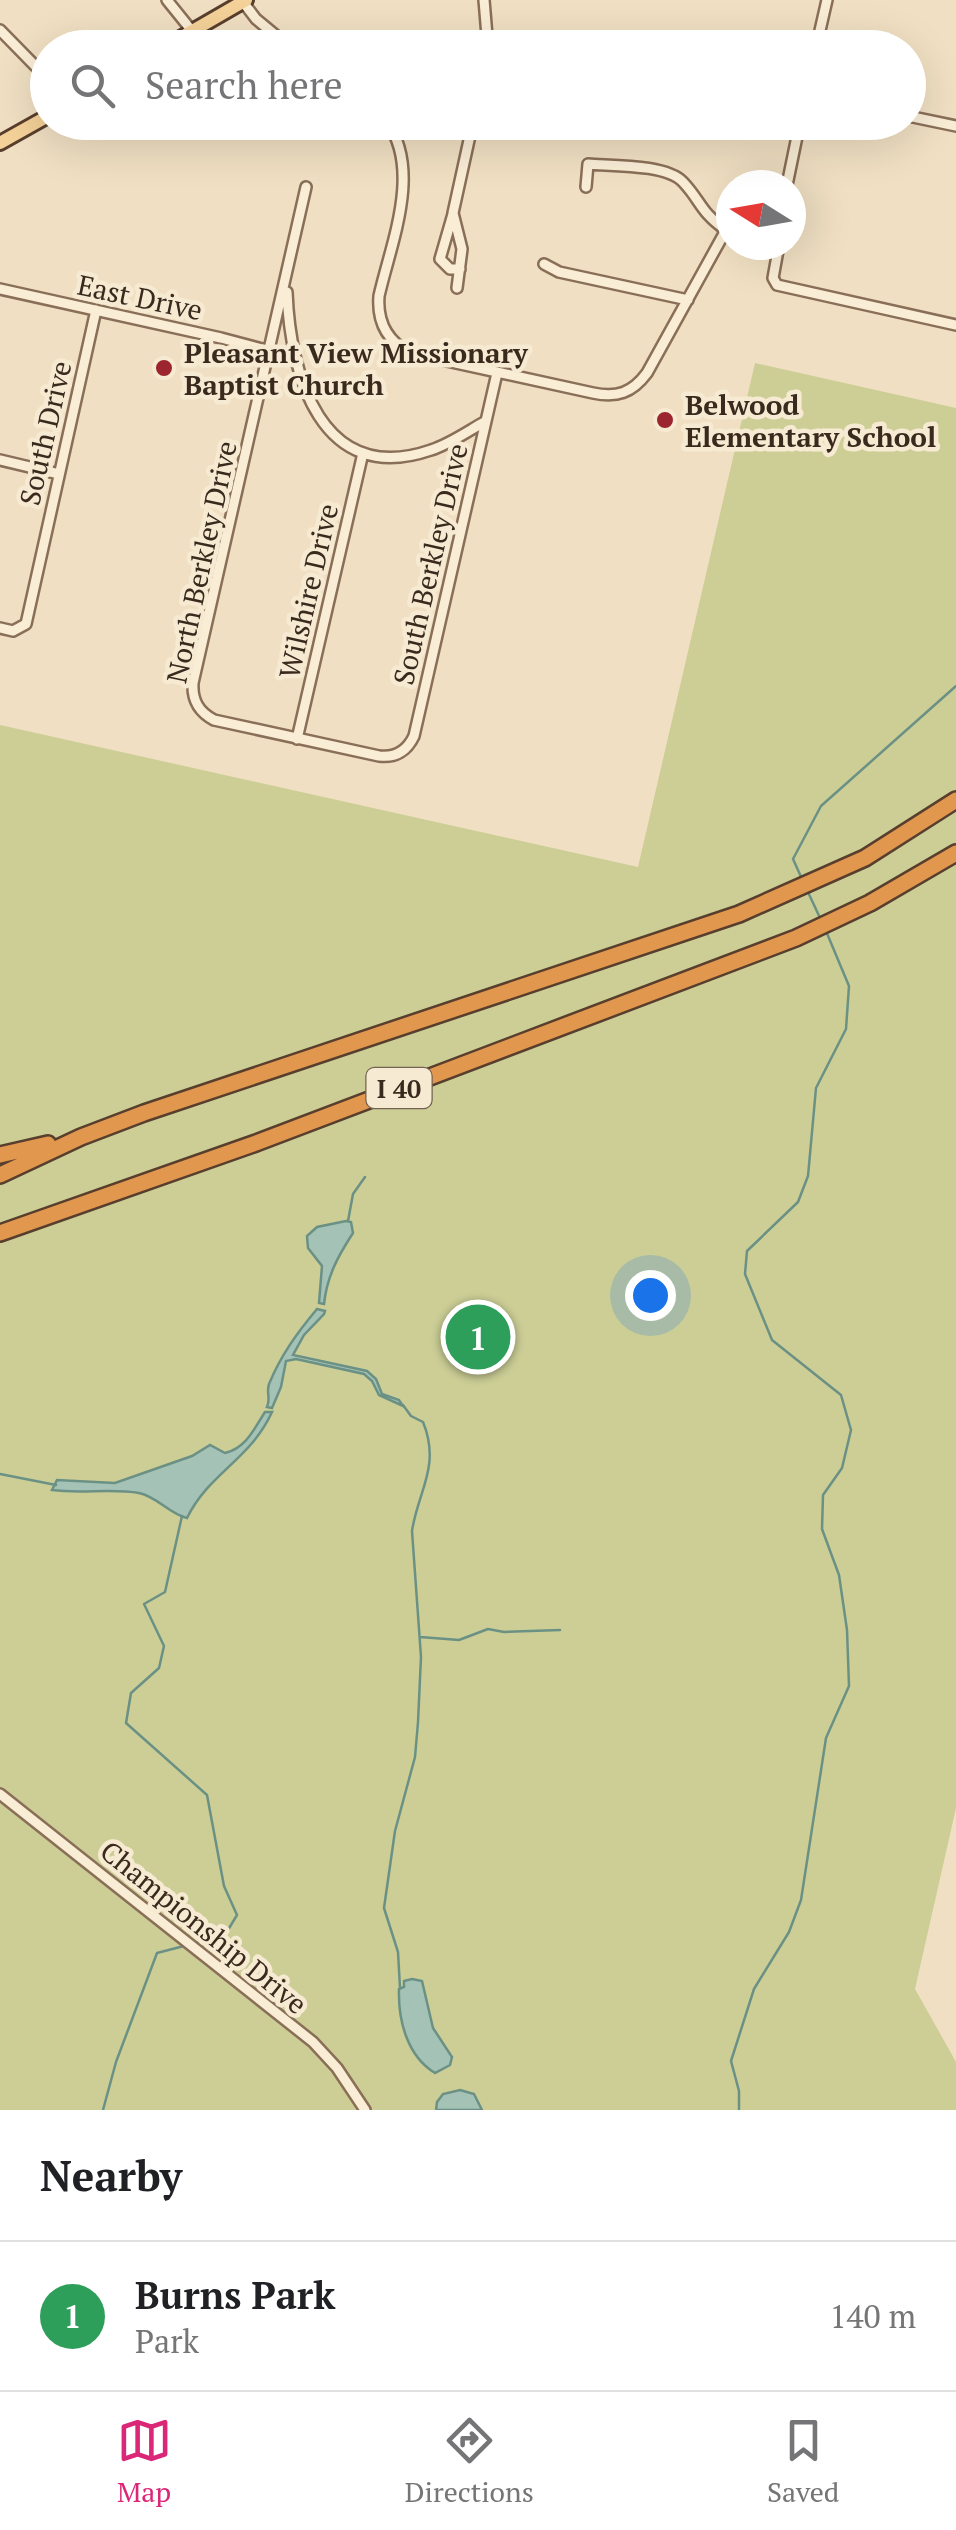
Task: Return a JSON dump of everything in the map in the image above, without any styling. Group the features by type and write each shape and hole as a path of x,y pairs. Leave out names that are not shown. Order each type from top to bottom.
{"highway":[{"name":"I 40","path":"0,1174 144,1112 626,953 780,898 836,872 956,800"},
{"name":"I 40","path":"0,1233 256,1143 796,938 854,912 956,853"},
{"path":"0,1156 81,1137"},
{"path":"0,1242 29,1224"}],"main road":[{"path":"192,30 244,1"},
{"path":"0,143 30,126"}],"street":[{"path":"167,0 192,30"},
{"path":"484,0 486,30"},
{"path":"820,30 826,0"},
{"path":"244,1 270,30"},
{"path":"0,30 30,61"},
{"path":"926,120 956,126"},
{"path":"396,140 402,152 404,180 379,296 381,322 392,340 410,353 617,396 640,383 716,249"},
{"path":"460,269 450,269 440,259 470,140"},
{"path":"790,170 796,140"},
{"path":"586,187 588,164 667,172 682,180 702,210 716,218"},
{"name":"North Berkley Drive","path":"297,739 214,720 200,710 193,683 306,187"},
{"path":"453,213 461,238 457,288"},
{"path":"776,260 773,278 777,285 956,325"},
{"path":"544,264 559,272 688,300"},
{"path":"286,276 292,357 318,419 337,439 362,453 396,457 434,450 486,421"},
{"name":"East Drive","path":"0,289 292,357"},
{"name":"South Drive","path":"0,628 13,631 26,624 96,310"},
{"name":"South Berkley Drive","path":"297,739 393,756 407,748 414,736 497,372"},
{"name":"Wilshire Drive","path":"297,739 362,453"},
{"path":"0,460 59,474"},
{"name":"Championship Drive","path":"0,1794 324,2052 365,2110"}],"green space":[{"path":"755,363 956,408 956,1808 915,1989 956,2062 956,2110 0,2110 0,725 638,867"}],"shaded area":[{"path":"351,1222 353,1233 334,1267 324,1304 319,1303 322,1266 308,1248 307,1236 317,1227"},
{"path":"317,1309 325,1311 324,1314 304,1335 293,1355 367,1371 376,1379 382,1394 399,1400 403,1406 379,1395 364,1374 296,1359 286,1361 281,1387 272,1408 267,1407 269,1384 279,1363"},
{"path":"265,1412 272,1412 253,1442 206,1489 187,1518 139,1493 52,1490 57,1480 115,1483 192,1456 210,1445 225,1453 249,1437"},
{"path":"404,1981 422,1981 433,2028 452,2057 450,2065 435,2073 411,2047 400,2013 399,1989 404,1987"},
{"path":"460,2090 474,2094 482,2110 436,2110 443,2094"}],"waterway":[{"path":"802,879 793,859 821,806 956,686"},
{"path":"807,890 821,920"},
{"path":"739,2110 739,2091 731,2061 754,1989 789,1932 801,1900 826,1738 849,1686 847,1630 839,1575 822,1529 823,1495 842,1468 851,1430 841,1395 772,1340 745,1274 747,1251 798,1202 808,1176 816,1088 846,1029 849,986 826,931"},
{"path":"348,1221 353,1194 365,1177"},
{"path":"400,1988 398,1952 384,1908 395,1831 415,1757 421,1657 412,1531 430,1452 423,1422 411,1416 403,1405"},
{"path":"0,1474 56,1485"},
{"path":"182,1516 165,1592 144,1604 164,1646 159,1668 131,1693 126,1723 207,1795 224,1886 237,1915 228,1930 197,1943"},
{"path":"420,1637 459,1640 488,1629 560,1630"},
{"path":"103,2110 116,2062 157,1953 184,1946"}],"place":[{"name":"Pleasant View Missionary Baptist Church","path":"164,368"},
{"name":"Belwood Elementary School","path":"665,420"},
{"name":"Burns Park","path":"478,1337"}]}
